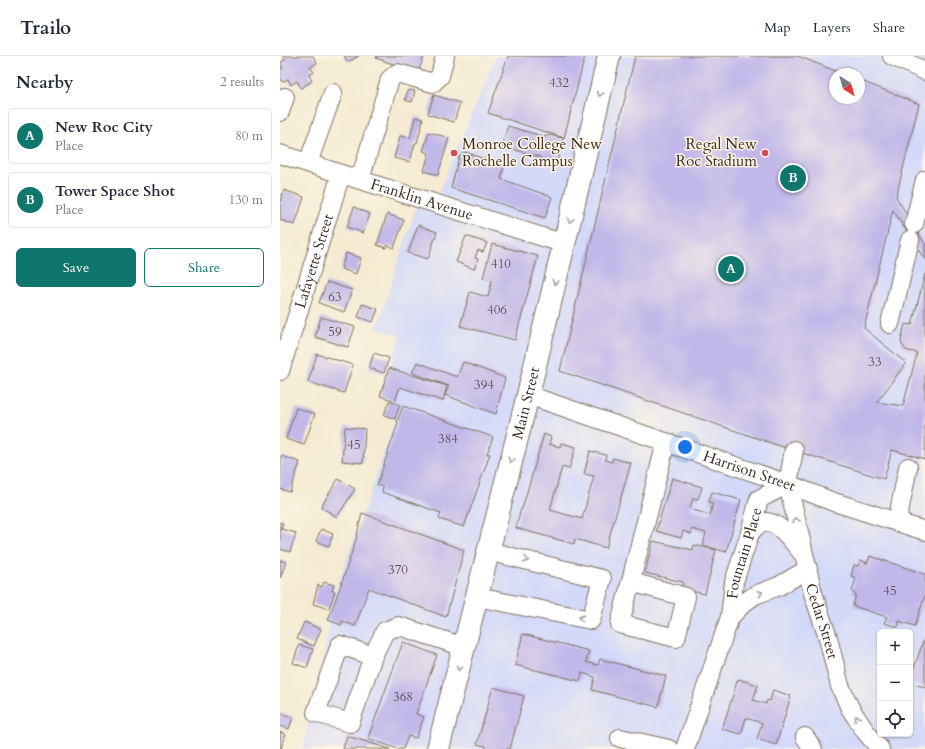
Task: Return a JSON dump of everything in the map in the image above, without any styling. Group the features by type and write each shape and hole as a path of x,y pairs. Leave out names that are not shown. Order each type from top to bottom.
{"main road":[{"name":"Main Street","path":"438,749 528,395 609,56"}],"street":[{"path":"360,180 390,79 397,74 432,83 440,76 445,56"},
{"path":"892,56 921,65"},
{"path":"308,163 333,93"},
{"name":"Franklin Avenue","path":"280,154 565,244"},
{"name":"Lafayette Street","path":"280,371 341,174"},
{"path":"890,324 925,180"},
{"name":"Harrison Street","path":"528,395 788,484 831,501 925,531"},
{"path":"631,582 666,442"},
{"path":"788,484 794,450"},
{"path":"897,522 908,467"},
{"name":"Fountain Place","path":"684,749 730,617 734,582 759,500 788,484"},
{"name":"Cedar Street","path":"788,484 813,593 828,638 840,686 850,708 865,731 880,749"},
{"path":"750,533 758,525 764,522 775,524 783,531 806,563"},
{"path":"477,597 591,620 602,579 488,551"},
{"name":"Fountain Place","path":"730,617 745,602 755,595 779,586 806,563"},
{"path":"374,656 385,631 399,626 464,647"},
{"path":"620,738 669,749"}],"shaded area":[{"path":"496,56 925,56 925,749 303,749 330,624 325,622 401,405 379,397 401,336 377,328 420,195 436,199"}],"building":[{"path":"283,56 313,56 317,63 310,67 314,72 309,75 312,81 301,88 297,81 291,85 288,79 283,82 280,78 280,69 283,68 280,63 285,60"},
{"path":"344,56 359,56 348,62"},
{"path":"377,56 424,56 418,73 376,58"},
{"path":"508,56 585,56 564,138 488,113"},
{"path":"635,56 798,56 829,68 829,104 865,104 865,82 919,104 896,197 925,244 925,260 893,210 864,328 906,363 877,402 903,406 917,353 906,350 901,341 905,324 912,325 925,274 925,459 892,450 884,479 780,446 560,371","holes":["788,168 804,172 800,189 784,184"]},
{"path":"408,90 415,91 412,102 405,100"},
{"path":"434,95 460,103 454,122 428,114"},
{"path":"415,117 423,119 417,143 415,143 410,162 394,158 400,136 410,138"},
{"path":"508,126 545,137 549,135 563,138 557,164 542,161 540,157 502,146"},
{"path":"429,132 449,138 438,175 424,171 429,153 423,151"},
{"path":"465,152 504,166 501,179 552,197 545,218 451,188 459,157"},
{"path":"791,174 795,174 798,179 795,184 791,184 788,181 788,177"},
{"path":"284,190 304,197 295,225 280,220 280,201"},
{"path":"354,207 370,214 363,233 347,227"},
{"path":"387,214 404,220 394,248 387,245 386,248 377,245"},
{"path":"418,225 437,232 428,259 408,253"},
{"path":"466,236 487,243 483,252 478,250 475,258 478,259 474,269 456,262"},
{"path":"492,244 538,256 515,340 460,326 470,292 488,297 492,280 483,278"},
{"path":"346,253 361,258 356,274 341,269"},
{"path":"327,282 352,290 344,312 319,303"},
{"path":"362,304 378,309 373,322 358,317"},
{"path":"321,317 355,327 348,347 315,337"},
{"path":"374,353 389,358 384,373 369,368"},
{"path":"317,354 353,365 344,393 308,382"},
{"path":"417,362 457,377 463,362 505,378 496,414 445,395 449,386 412,373"},
{"path":"389,368 447,386 443,401 400,387 395,401 380,396"},
{"path":"389,401 400,405 395,419 384,415"},
{"path":"403,406 493,437 487,454 490,454 464,527 439,519 441,513 382,492 383,487 377,485"},
{"path":"296,408 315,414 304,445 286,439"},
{"path":"345,427 365,429 363,463 342,461"},
{"path":"544,434 551,437 549,444 560,447 561,443 576,447 569,469 562,467 550,510 582,519 594,476 584,474 590,451 606,455 605,460 612,462 613,458 631,463 606,548 575,539 574,544 516,528"},
{"path":"281,456 300,462 290,492 280,489"},
{"path":"672,478 702,487 698,499 693,498 690,509 710,515 713,503 709,502 712,492 741,500 726,552 703,545 706,533 692,529 691,534 683,531 681,538 656,531"},
{"path":"338,479 355,489 337,517 321,507"},
{"path":"362,513 464,550 446,617 369,588 355,626 342,621 341,625 328,620 356,539"},
{"path":"280,522 283,523 281,529 296,533 290,552 280,549"},
{"path":"321,529 333,534 329,546 316,541"},
{"path":"653,541 693,550 694,545 716,550 705,594 682,589 683,582 645,573"},
{"path":"870,556 925,574 925,595 915,626 899,621 898,627 884,623 887,617 853,606 856,594 852,592 856,578 851,576 854,565 858,566 860,560 867,563"},
{"path":"280,560 286,562 280,578"},
{"path":"324,582 334,585 332,591 335,591 329,609 313,604 318,585 322,587"},
{"path":"304,622 321,629 314,646 297,639"},
{"path":"523,634 589,651 586,662 598,665 600,659 666,676 658,707 592,690 595,677 582,673 580,681 515,665"},
{"path":"925,636 925,687 913,684 913,671"},
{"path":"403,642 437,655 416,714 424,717 416,738 408,736 403,749 398,749 368,738"},
{"path":"299,645 313,649 307,668 293,663"},
{"path":"738,679 758,685 753,700 766,704 767,700 770,701 773,690 791,696 776,745 757,739 762,723 746,718 741,734 722,729"},
{"path":"493,687 524,696 510,749 485,749 486,746 477,744"},
{"path":"280,713 293,717 289,729 280,726"},
{"path":"280,732 285,734 281,749 280,749"},
{"path":"347,736 390,749 343,749"}],"place":[{"name":"Monroe College New Rochelle Campus","path":"454,153"},
{"name":"Regal New Roc Stadium","path":"765,153"},
{"name":"Tower Space Shot","path":"793,178"},
{"name":"New Roc City","path":"731,269"}]}
